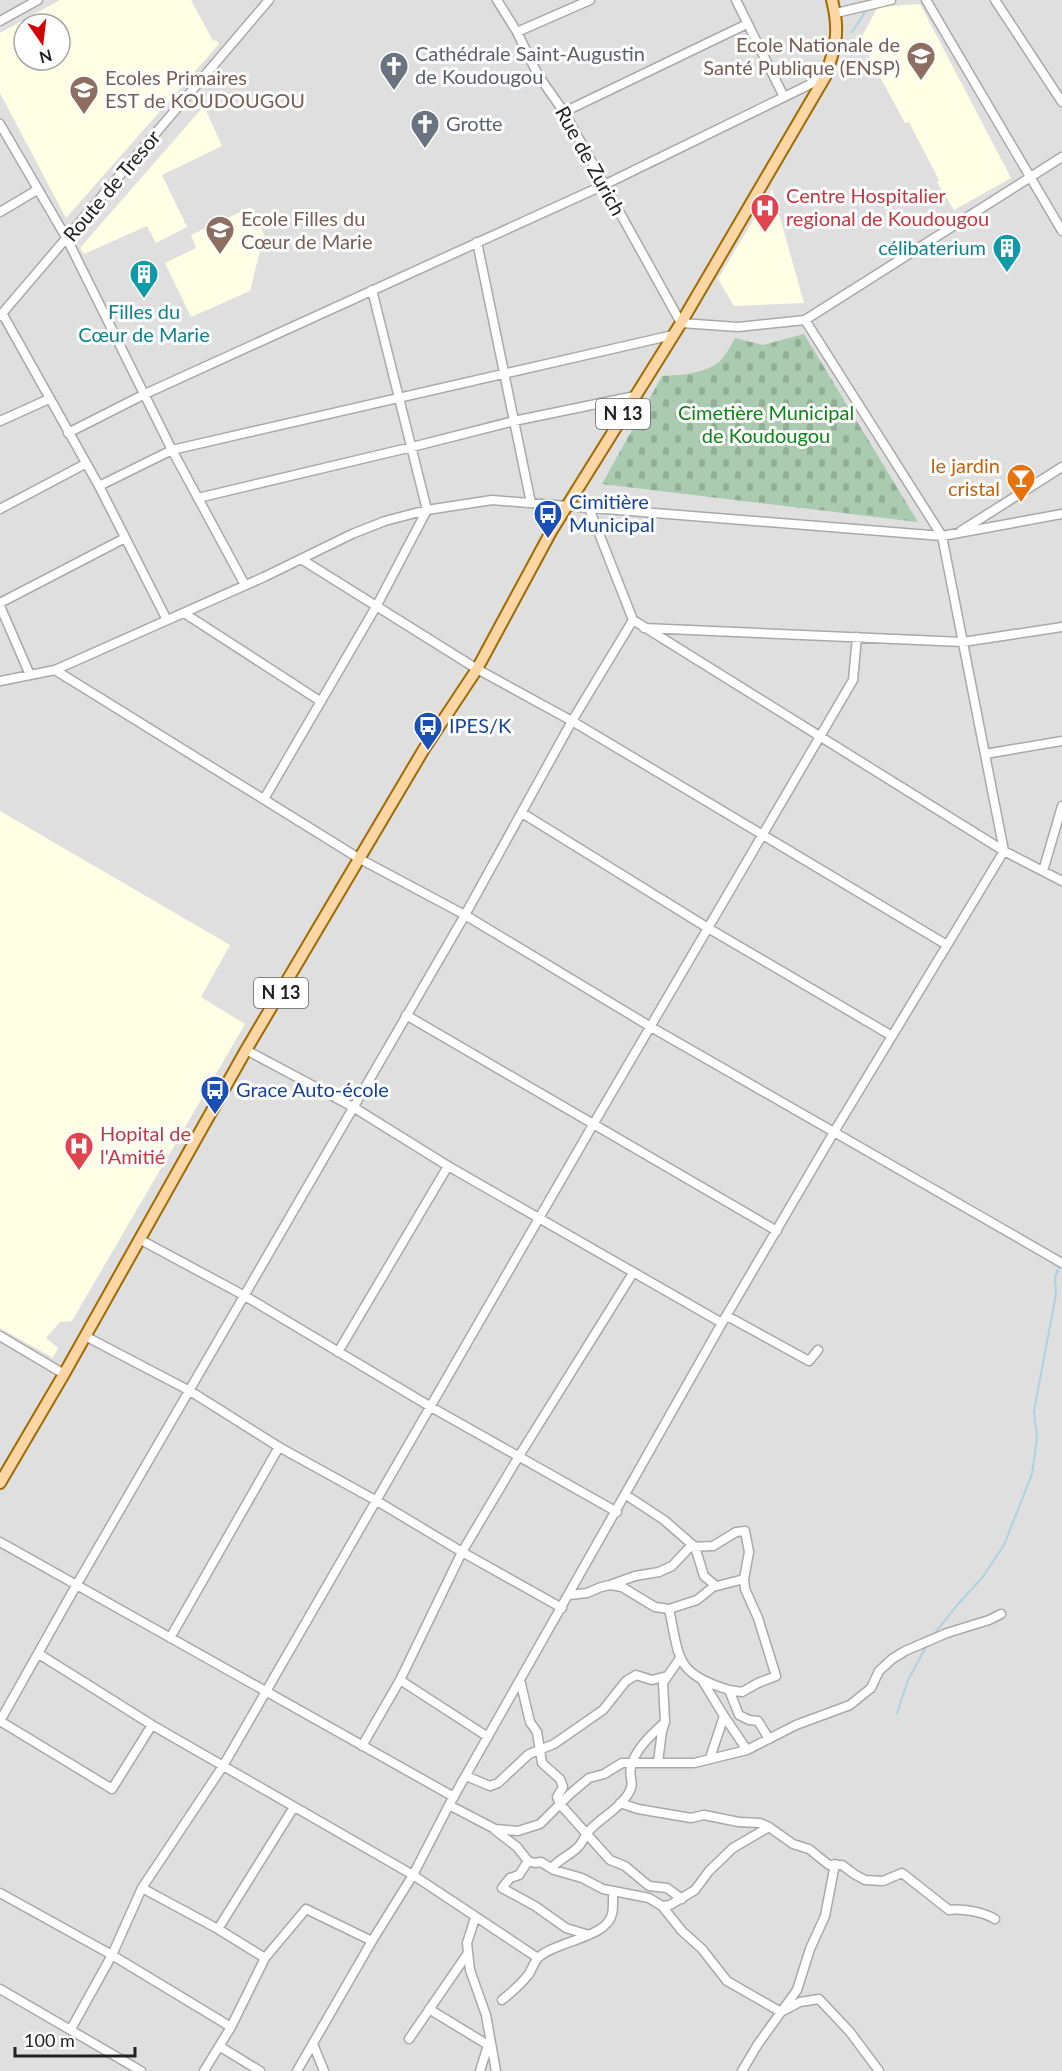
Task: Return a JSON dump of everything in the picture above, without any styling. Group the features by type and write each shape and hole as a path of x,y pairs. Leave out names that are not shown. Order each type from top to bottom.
{"main road":[{"name":"N 13","path":"0,1483 64,1374 246,1050 424,749 477,669 552,530 681,323 825,77 836,44 833,5"}],"street":[{"path":"0,21 38,0"},
{"name":"Route de Tresor","path":"1,314 269,0"},
{"name":"Rue de Zurich","path":"497,0 517,32 538,75 564,112 681,323"},
{"path":"517,32 591,0"},
{"path":"736,0 784,97"},
{"path":"833,5 891,0"},
{"path":"926,0 1062,231"},
{"path":"994,0 1062,102"},
{"path":"564,112 747,24"},
{"path":"68,433 145,394 604,185 825,77"},
{"path":"0,124 67,238 172,450 245,585"},
{"path":"681,323 738,327 806,320 1062,157"},
{"path":"0,212 37,190"},
{"path":"477,242 531,503"},
{"path":"264,800 377,605 428,510 372,290"},
{"path":"1,314 99,486 167,620"},
{"path":"297,2071 413,1875 451,1801 617,1512 724,1319 1004,851 942,536 806,320"},
{"path":"99,486 172,450 673,335"},
{"path":"198,498 514,421 635,396"},
{"path":"0,421 49,399"},
{"path":"0,508 85,464"},
{"path":"956,534 1062,467"},
{"path":"0,681 55,670 184,613 352,534 385,521 428,510 492,500 942,536 1062,514"},
{"path":"589,508 633,620 1004,851 1062,881"},
{"path":"30,675 0,605 125,538"},
{"path":"301,559 477,669 572,721 947,945"},
{"path":"184,613 320,701"},
{"path":"152,1725 112,1789 0,1721 465,915 572,721 633,620"},
{"path":"644,628 963,642 1062,627"},
{"path":"71,2030 112,1955 142,1888 223,1766 853,680 857,637"},
{"path":"55,670 360,859 465,915 651,1027 1062,1263"},
{"path":"985,754 1062,741"},
{"path":"1043,871 1062,806"},
{"path":"522,813 708,928 892,1036"},
{"path":"406,1015 777,1231"},
{"path":"246,1050 353,1107 448,1166 633,1273 809,1361 818,1350"},
{"path":"338,1352 448,1166"},
{"path":"139,1239 245,1296 431,1407 617,1512"},
{"path":"362,1746 400,1680 462,1552 633,1273"},
{"path":"85,1335 190,1390 279,1447 562,1608"},
{"path":"0,1336 64,1374"},
{"path":"170,1638 279,1447"},
{"path":"626,1495 664,1520 695,1547 704,1576 716,1586"},
{"path":"569,1595 587,1593 635,1576 666,1569 690,1548 713,1546 736,1532 745,1531 749,1552 744,1588 758,1618 776,1676 742,1692 729,1690 702,1680 681,1663 669,1609"},
{"path":"0,1542 362,1746 495,1829 517,1847 528,1861 542,1862 603,1889 649,1898 662,1906 682,1932 702,1949 727,1981 781,2012"},
{"path":"610,1585 622,1587 656,1607 669,1609 697,1600 716,1586 744,1579"},
{"path":"495,1829 518,1832 540,1824 589,1778 604,1774 622,1762 694,1763 747,1750 796,1725 850,1705 871,1688 879,1671 905,1651 1001,1614"},
{"path":"39,1654 152,1725 413,1875 538,1958"},
{"path":"658,1762 665,1722 663,1683 680,1658"},
{"path":"466,1776 490,1786 498,1783 529,1754 554,1744 603,1710 626,1681 636,1675 652,1680 668,1676"},
{"path":"400,1680 488,1737"},
{"path":"520,1680 530,1722 537,1732 542,1762 560,1779 563,1787 557,1797 560,1804 610,1860 625,1866 650,1886 666,1888 682,1899"},
{"path":"702,1680 747,1750"},
{"path":"729,1690 739,1715 758,1721 769,1739"},
{"path":"710,1758 724,1716"},
{"path":"552,1868 558,1860 567,1857 579,1847 586,1834 614,1811 632,1786 630,1770 632,1763 647,1740 665,1722"},
{"path":"620,1803 638,1809 691,1818 704,1815 739,1822 760,1823 793,1844 809,1849 829,1865 842,1865 865,1880 883,1881 902,1873 949,1910 956,1909 988,1915 995,1919"},
{"path":"219,1929 294,1807"},
{"path":"662,1906 682,1899 694,1890 710,1870 733,1848 769,1827"},
{"path":"528,1861 519,1875 510,1878 502,1888 535,1906 566,1928 589,1935"},
{"path":"742,2071 797,1990 810,1950 825,1916 835,1864"},
{"path":"142,1888 219,1929 265,1958"},
{"path":"502,2000 522,1983 538,1958 555,1947 589,1935 609,1921 612,1914 614,1891"},
{"path":"0,1893 112,1955 231,2027"},
{"path":"204,2071 231,2027 265,1958 306,1909 372,1941"},
{"path":"475,1918 466,1942 470,1970 491,2036 496,2071"},
{"path":"409,2039 468,1953"},
{"path":"0,1989 141,2071"},
{"path":"781,2012 800,2002 819,2000 850,2032 879,2071"},
{"path":"429,2009 488,2045"},
{"path":"480,2071 491,2036"},
{"path":"313,2044 324,2071"},
{"path":"219,2046 260,2071"}],"shaded area":[{"path":"0,0 1062,0 1062,2071 0,2071"},
{"name":"Ecoles Primaires EST de KOUDOUGOU","path":"60,0 191,0 213,41 216,40 219,44 66,218 0,93 0,33 12,26 12,72 72,72 72,12 38,12"},
{"name":"Ecole Nationale de Santé Publique (ENSP)","path":"920,4 1011,178 954,210 937,182 939,180 909,122 905,123 860,40 878,7"},
{"path":"204,106 222,146 162,175 187,227 156,243 147,226 84,254 80,248"},
{"name":"Centre Hospitalier regional de Koudougou","path":"772,189 804,303 734,306 718,279"},
{"name":"Ecole Filles du Cœur de Marie","path":"251,207 264,235 250,291 191,317 165,263 196,248 191,235"},
{"name":"Hopital de l'Amitié","path":"0,811 230,945 201,997 245,1024 72,1321 60,1322 46,1338 58,1348 53,1358 0,1328"}],"green space":[{"name":"Cimetière Municipal de Koudougou","path":"804,334 918,522 602,484 662,376 694,373 709,368 722,359 735,338 763,345"}],"waterway":[{"path":"852,32 867,9"},
{"path":"934,1634 982,1578 1004,1545 1032,1474 1037,1439 1034,1411 1056,1294 1055,1277 1060,1265"},
{"path":"897,1713 908,1680 926,1647"}],"place":[{"name":"Ecole Nationale de Santé Publique (ENSP)","path":"921,82"},
{"name":"Cathédrale Saint-Augustin de Koudougou","path":"394,92"},
{"name":"Ecoles Primaires EST de KOUDOUGOU","path":"84,116"},
{"name":"Grotte","path":"425,150"},
{"name":"Centre Hospitalier regional de Koudougou","path":"765,234"},
{"name":"Ecole Filles du Cœur de Marie","path":"220,256"},
{"name":"célibaterium","path":"1007,274"},
{"name":"Filles du Cœur de Marie","path":"144,300"},
{"name":"le jardin cristal","path":"1021,504"},
{"name":"Cimitière Municipal","path":"548,540"},
{"name":"IPES/K","path":"428,752"},
{"name":"Grace Auto-école","path":"215,1116"},
{"name":"Hopital de l'Amitié","path":"79,1172"}]}
